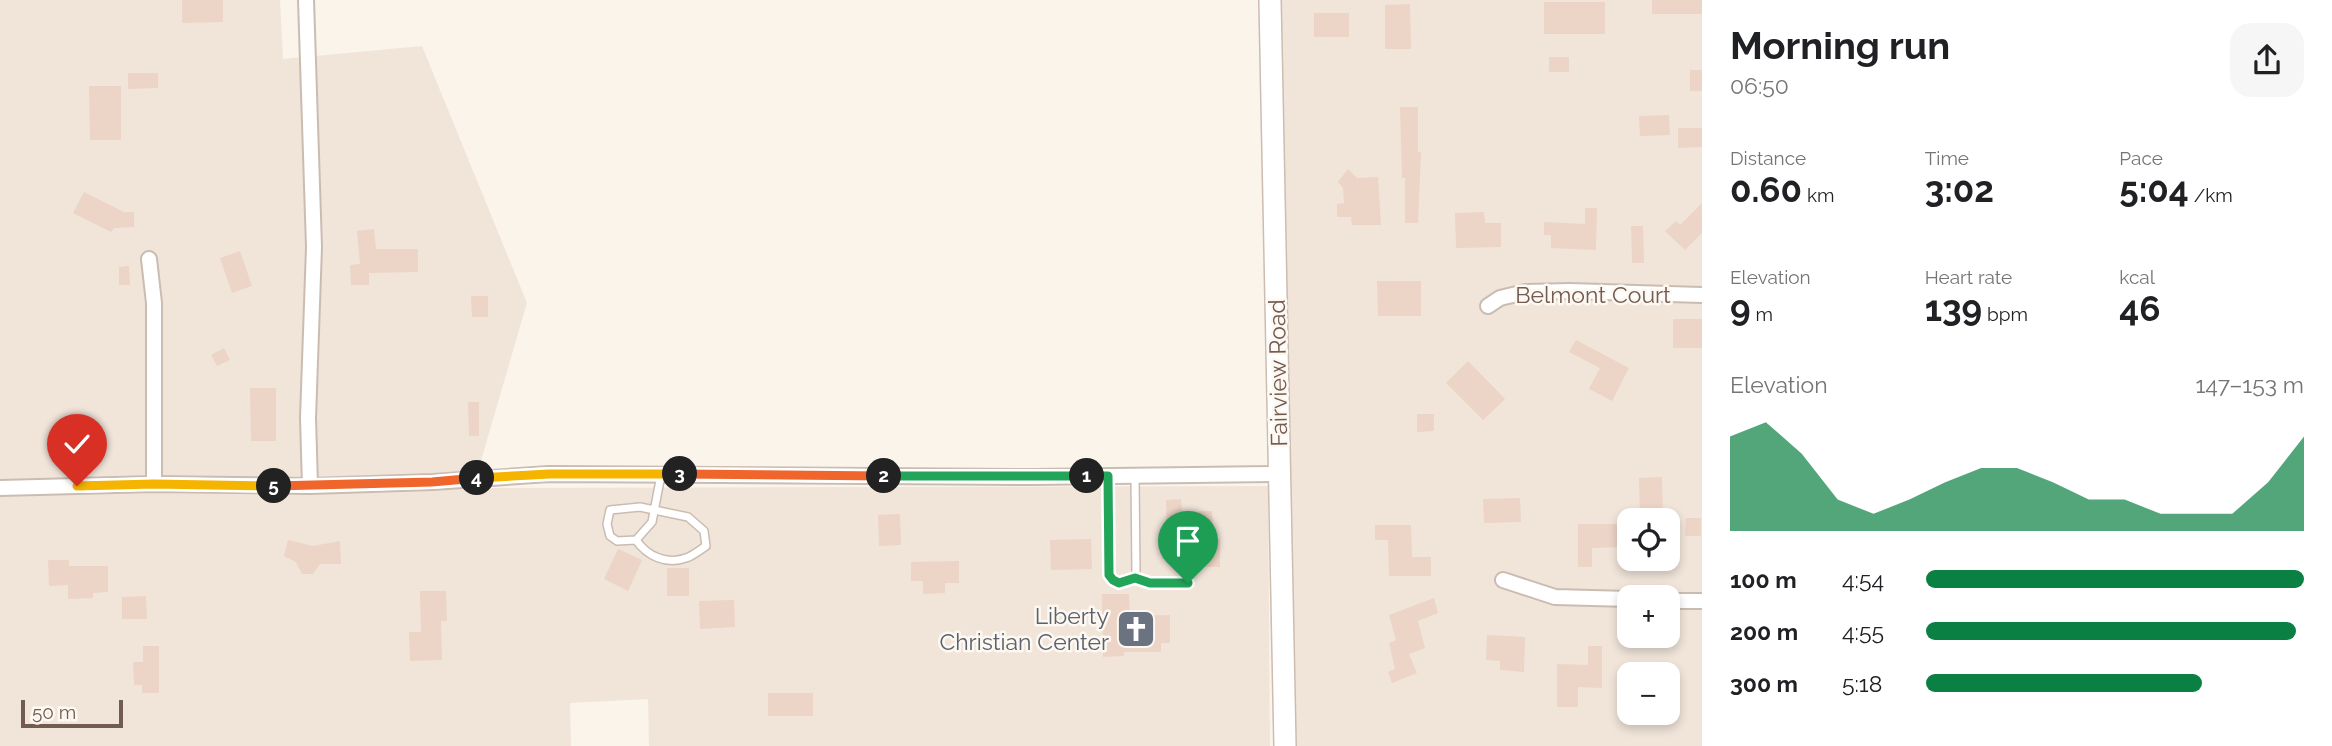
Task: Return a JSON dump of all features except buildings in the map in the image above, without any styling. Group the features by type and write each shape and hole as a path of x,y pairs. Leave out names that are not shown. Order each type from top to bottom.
{"main road":[{"name":"Fairview Road","path":"1270,0 1285,746"}],"street":[{"path":"306,0 314,247 308,418 310,486"},
{"path":"149,259 154,303 154,484"},
{"name":"Belmont Court","path":"1488,306 1500,298 1525,292 1702,295"},
{"path":"0,488 154,484 310,486 432,482 549,474 1280,474"},
{"path":"1503,580 1555,597 1617,599"},
{"path":"1680,601 1702,601"}],"lane":[{"path":"636,540 650,556 666,560 686,559 705,546 704,531 688,517 654,512 640,508 610,510 607,524 610,536 617,541 636,540 652,522 654,512 661,474"},
{"path":"1108,476 1109,575 1119,583 1135,578 1150,583 1188,583"},
{"path":"1135,476 1135,578"}],"shaded area":[{"path":"0,0 280,0 283,59 422,46 527,303 473,488 1268,486 1270,746 649,746 648,699 570,703 571,746 0,746"},
{"path":"1279,0 1702,0 1702,746 1295,746"}],"place":[{"name":"Liberty Christian Center","path":"1136,629"}],"route":[{"path":"77,486 310,486 432,482 549,474 1108,476 1109,575 1119,583 1135,578 1150,583 1188,583"}]}
